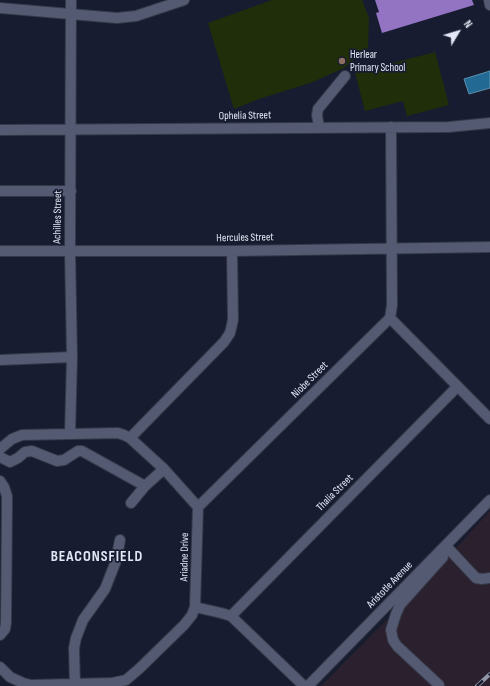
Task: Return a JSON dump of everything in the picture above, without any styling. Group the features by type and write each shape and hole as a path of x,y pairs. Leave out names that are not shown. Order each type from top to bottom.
{"street":[{"name":"Achilles Street","path":"70,434 72,357 70,251 71,0"},
{"path":"0,8 108,18 129,17 184,0"},
{"path":"489,0 490,5"},
{"path":"319,128 317,115 318,109 345,76"},
{"name":"Ophelia Street","path":"0,130 449,127 490,124"},
{"path":"391,127 392,305 390,318 490,419"},
{"path":"0,191 70,191"},
{"name":"Hercules Street","path":"0,251 232,251 490,247"},
{"path":"130,438 224,342 230,333 233,320 232,251"},
{"name":"Niobe Street","path":"198,507 390,318"},
{"path":"0,360 72,357"},
{"name":"Thalia Street","path":"231,616 457,387"},
{"path":"0,449 12,439 22,435 118,434 130,438 164,469 198,507"},
{"path":"0,457 10,462 25,452 32,451 57,461 67,459 78,451 82,451 145,486"},
{"path":"131,503 145,486 164,469"},
{"path":"0,481 7,496 6,623 5,629 0,635"},
{"name":"Aristotle Avenue","path":"308,686 448,548 490,500"},
{"name":"Ariadne Drive","path":"0,668 10,677 31,685 75,685 112,683 126,680 184,625 192,615 195,607 198,507"},
{"path":"75,685 74,648 76,638 83,620 99,600 105,588 116,561 120,540"},
{"path":"439,685 397,646 393,640 391,630 400,605 448,548 476,578 490,578"},
{"path":"195,607 231,616 304,686"}],"shaded area":[{"path":"490,511 490,686 321,686 435,571"}],"green space":[{"path":"272,0 362,0 369,18 368,48 344,68 313,82 259,99 234,109 208,23"},
{"path":"435,52 449,105 407,116 403,101 365,111 355,73"}],"water":[{"path":"490,71 490,88 469,94 464,79"}],"building":[{"path":"375,0 472,0 474,5 382,33 376,13 379,12"}],"railway":[{"path":"477,686 490,674"}],"place":[{"name":"Herlear Primary School","path":"342,61"}],"district":[{"name":"BEACONSFIELD","path":"97,557"}]}
